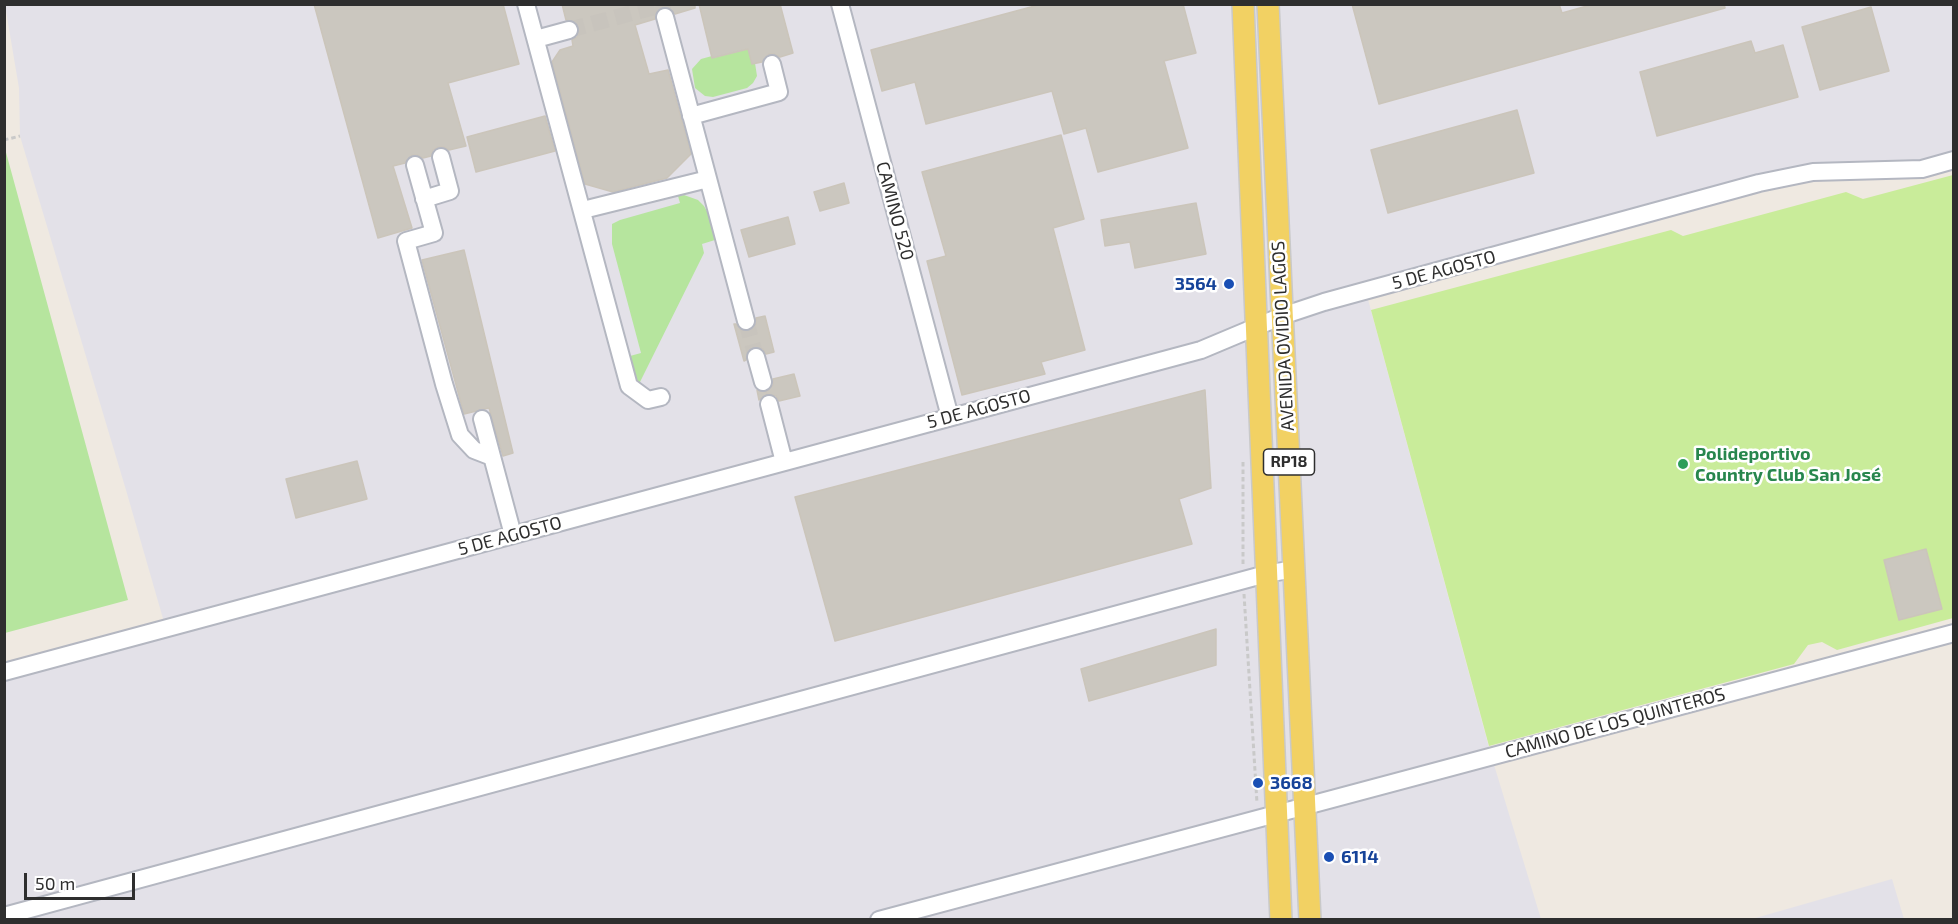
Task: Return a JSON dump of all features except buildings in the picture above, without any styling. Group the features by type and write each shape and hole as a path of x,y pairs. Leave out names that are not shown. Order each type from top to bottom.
{"main road":[{"name":"AVENIDA OVIDIO LAGOS","path":"1243,4 1281,920"},
{"name":"AVENIDA OVIDIO LAGOS","path":"1268,4 1310,920"}],"street":[{"path":"526,4 629,386 648,400 661,397"},
{"name":"CAMINO 520","path":"840,4 950,417"},
{"path":"664,17 746,321"},
{"path":"536,39 569,30"},
{"path":"691,116 779,92 772,64"},
{"path":"424,199 450,191 441,158"},
{"name":"5 DE AGOSTO","path":"4,672 1201,350 1282,316 1324,302 1759,183 1813,172 1922,169 1953,160"},
{"path":"415,165 434,233 406,241 459,435 474,450 492,457"},
{"path":"583,210 708,179"},
{"path":"756,357 763,382"},
{"path":"769,404 784,462"},
{"path":"482,419 513,535"},
{"path":"4,916 1266,574 1294,569"},
{"name":"CAMINO DE LOS QUINTEROS","path":"879,920 1953,633"}],"path":[{"path":"4,140 20,136"}],"shaded area":[{"path":"5,5 1953,5 1953,160 1813,172 1366,292 1491,755 1541,919 5,920 5,672 166,629 20,136 19,88"},
{"path":"1892,879 1904,919 1752,919"}],"green space":[{"path":"748,49 752,64 755,63 757,76 747,88 713,97 705,96 695,88 692,69 701,59"},
{"path":"4,145 128,600 5,633 4,633"},
{"name":"Polideportivo Country Club San José","path":"1953,175 1953,618 1837,650 1822,642 1808,645 1794,664 1489,746 1371,310 1671,230 1683,236 1846,192 1863,199"},
{"path":"684,195 698,200 704,206 709,215 715,240 702,244 704,253 640,382 637,382 630,356 641,353 612,244 612,224 680,203 678,196"}],"tunnel":[{"path":"569,30 662,5 665,17"},
{"path":"746,321 756,357"}],"place":[{"name":"3564","path":"1229,284"},
{"name":"Polideportivo Country Club San José","path":"1683,464"},
{"name":"3668","path":"1258,783"},
{"name":"6114","path":"1329,857"}]}
